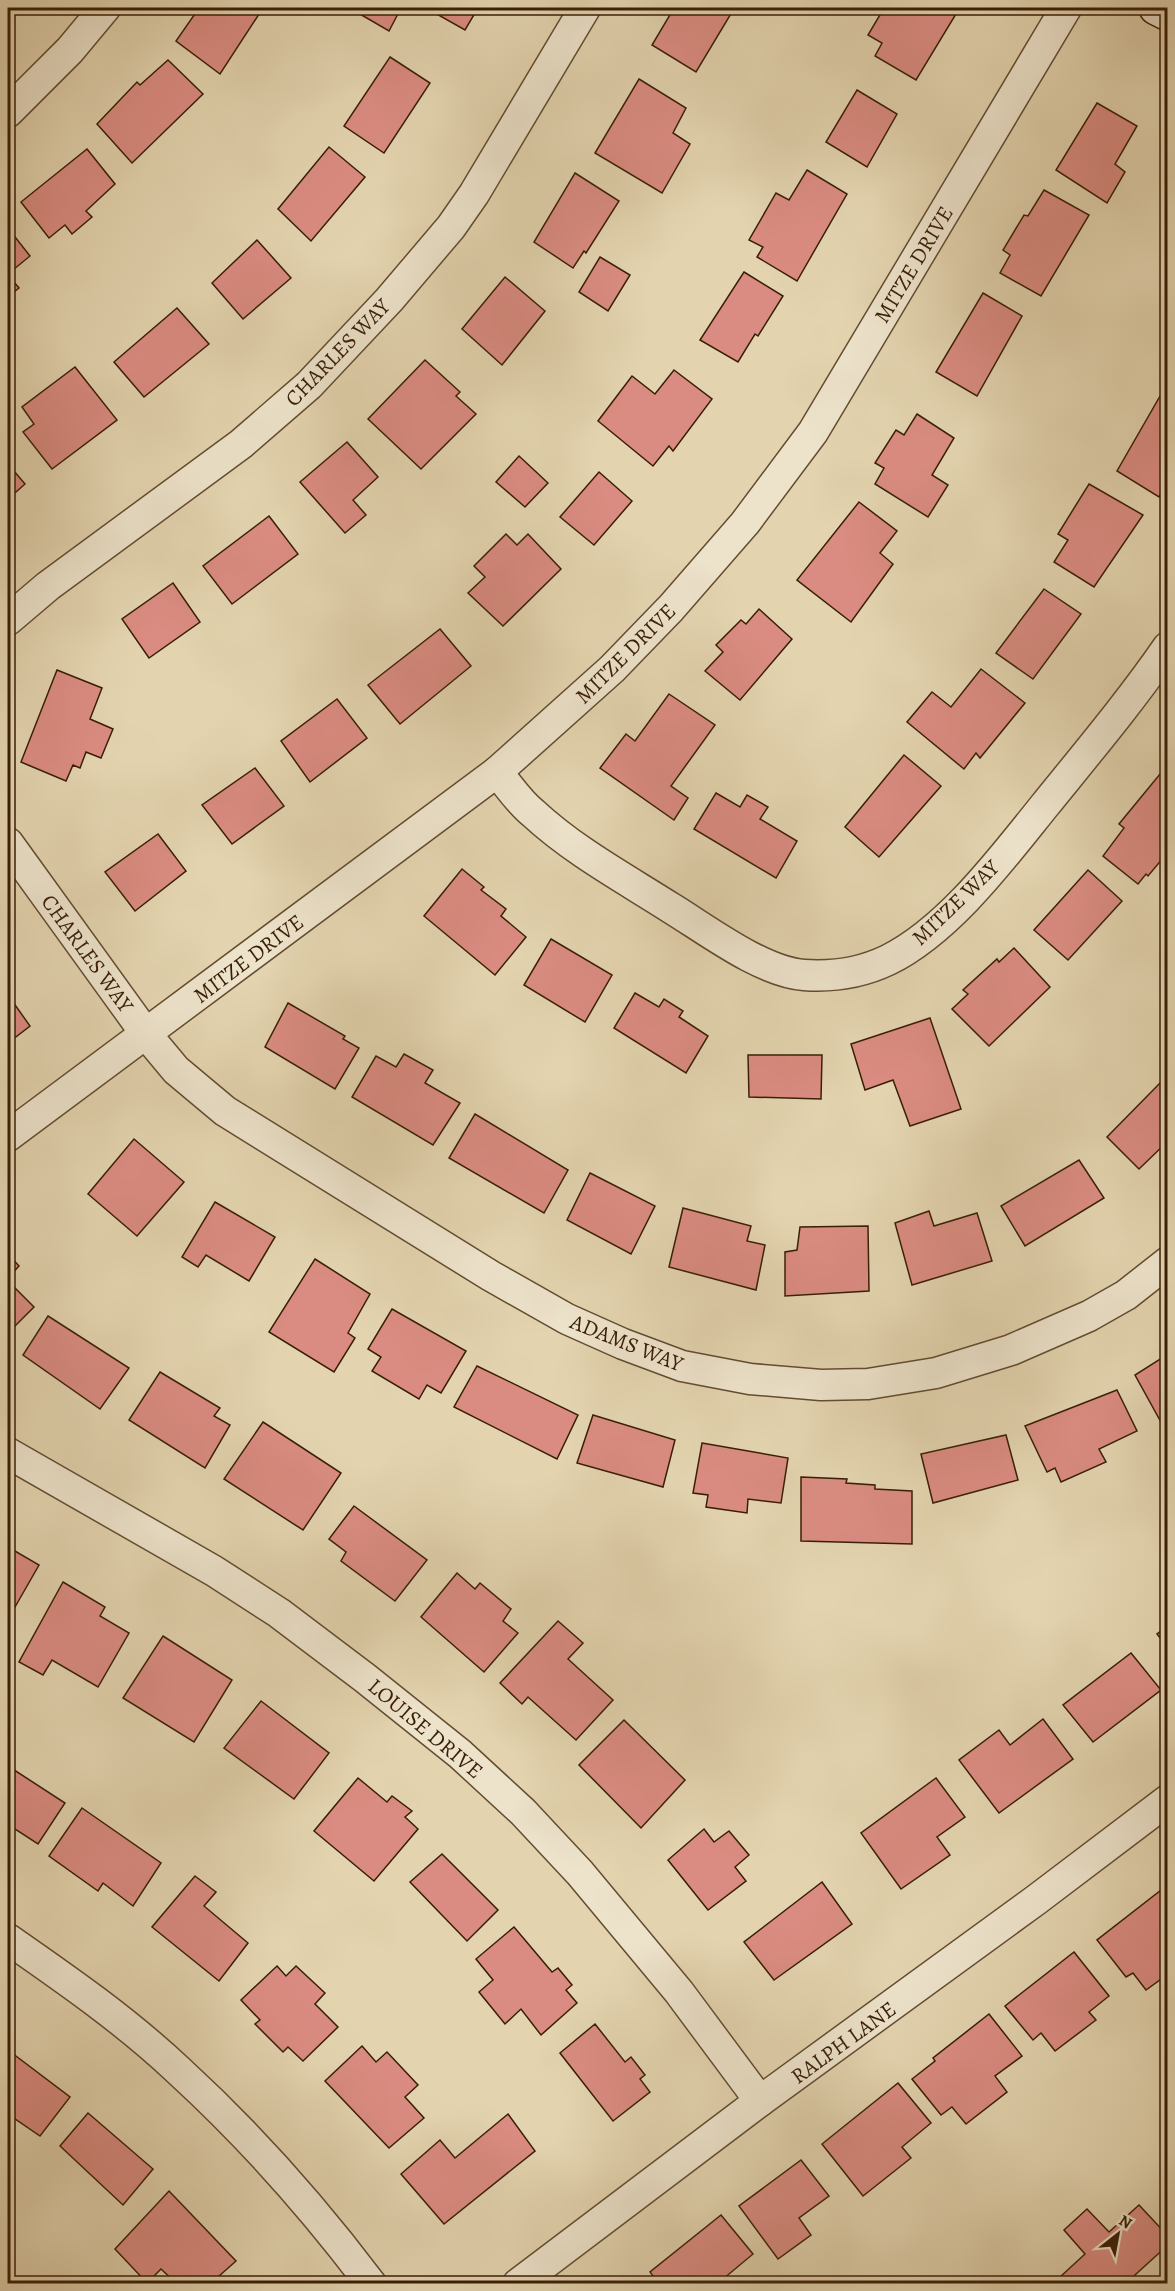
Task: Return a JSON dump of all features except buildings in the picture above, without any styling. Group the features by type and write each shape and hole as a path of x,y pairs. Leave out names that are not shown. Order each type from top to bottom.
{"main road":[{"path":"1156,8 1167,14"}],"street":[{"path":"8,112 70,50 105,8"},
{"name":"CHARLES WAY","path":"8,620 48,586 241,444 309,385 389,300 451,227 585,8"},
{"name":"MITZE DRIVE","path":"8,1136 497,772 612,669 671,608 745,523 806,441 1066,8"},
{"name":"MITZE WAY","path":"497,772 531,812 569,843 733,947 774,968 802,975 844,975 878,964 909,948 933,930 957,907 1011,846 1133,697 1167,647"},
{"name":"CHARLES WAY","path":"8,843 146,1034"},
{"name":"ADAMS WAY","path":"146,1034 176,1070 225,1111 481,1270 567,1319 623,1344 682,1366 750,1379 821,1384 868,1384 936,1373 1011,1350 1089,1316 1126,1295 1167,1262"},
{"name":"LOUISE DRIVE","path":"8,1453 214,1571 279,1613 460,1754 523,1812 580,1873 679,1992 760,2102"},
{"name":"RALPH LANE","path":"518,2283 1036,1900 1167,1800"},
{"path":"8,1939 80,1990 179,2070 270,2161 371,2283"}]}
